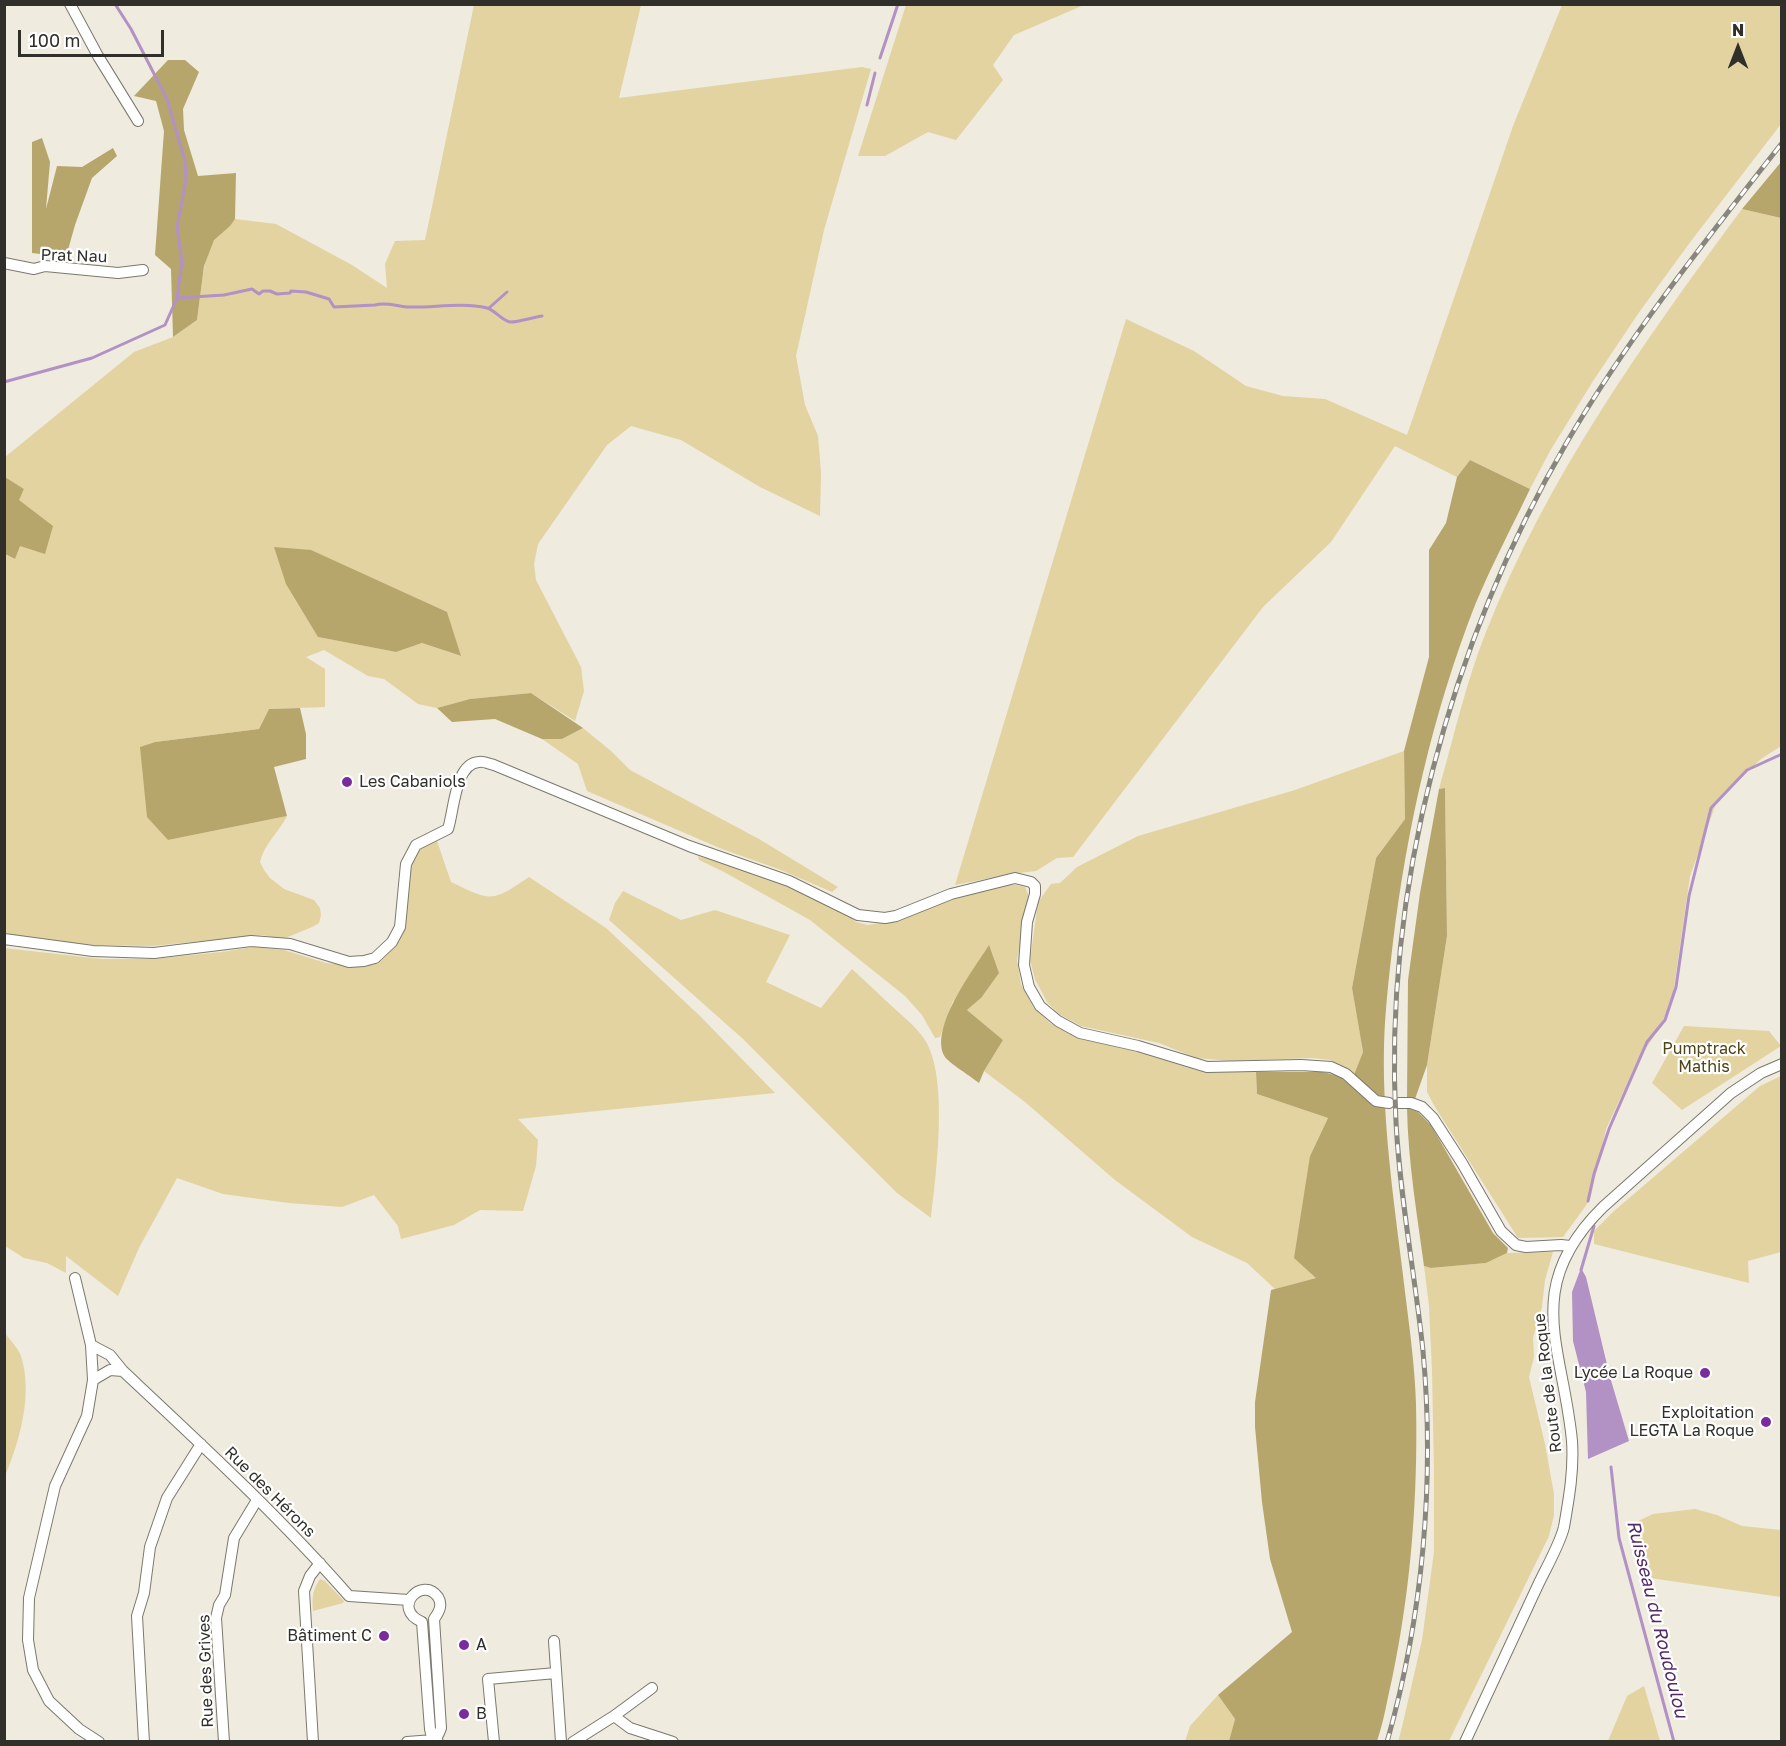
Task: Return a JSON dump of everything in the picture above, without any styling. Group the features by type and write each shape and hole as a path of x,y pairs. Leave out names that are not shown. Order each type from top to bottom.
{"street":[{"path":"70,4 98,56 138,121"},
{"name":"Prat Nau","path":"4,263 34,269 45,266 118,273 143,270"},
{"path":"4,939 93,951 154,952 251,941 290,944 349,962 375,958 392,942 400,927 406,864 417,845 448,829 458,782 469,765 478,762 494,765 689,846 789,881 858,915 885,918 896,916 964,891 1015,878 1031,882 1035,886 1035,894 1027,922 1024,965 1029,987 1040,1006 1058,1022 1080,1034 1138,1046 1207,1067 1301,1065 1331,1067 1346,1074 1376,1101 1411,1103 1422,1107 1433,1118 1502,1231 1516,1245 1526,1247 1570,1246"},
{"name":"Route de la Roque","path":"1465,1742 1563,1530 1572,1473 1572,1440 1552,1325 1553,1298 1559,1273 1570,1246 1587,1222 1731,1093 1761,1073 1782,1064"},
{"path":"75,1278 91,1345 93,1380 87,1416 55,1486 28,1599 28,1640 33,1670 49,1701 79,1729 99,1742"},
{"name":"Rue des Hérons","path":"91,1345 110,1355 123,1371 201,1444 320,1563 349,1596 409,1600"},
{"path":"93,1380 110,1370 123,1371"},
{"path":"144,1742 137,1616 144,1593 150,1547 167,1498 201,1444"},
{"name":"Rue des Grives","path":"224,1742 216,1618 219,1605 225,1595 234,1538 257,1500"},
{"path":"313,1742 304,1591 310,1576 320,1563"},
{"path":"419,1590 430,1590 437,1596 440,1605 440,1610 434,1619 441,1728 435,1741 430,1734 422,1622 411,1614 408,1608 413,1593 419,1590"},
{"path":"554,1641 561,1742"},
{"path":"494,1742 488,1679 556,1673"},
{"path":"573,1742 652,1688"},
{"path":"614,1716 630,1728 673,1742"},
{"path":"407,1742 435,1741"}],"green space":[{"path":"906,4 1084,5 1014,35 993,65 1003,80 956,140 928,132 885,156 858,156"},
{"path":"474,5 641,5 619,98 862,67 871,69 824,230 796,356 805,405 818,436 821,473 820,516 760,487 681,440 631,426 607,445 538,544 534,564 536,580 581,667 584,691 575,721 531,693 470,699 437,708 418,704 384,679 368,676 324,650 306,657 325,669 325,707 269,709 259,729 155,742 141,747 168,840 287,816 265,849 260,862 270,878 284,889 314,900 320,908 319,923 283,939 262,935 152,946 94,945 37,940 5,933 4,554 15,559 18,500 24,489 5,477 5,457 134,352 173,337 197,320 204,267 210,246 214,239 235,219 276,224 352,265 387,288 385,264 395,241 425,240","holes":["446,612 460,656 422,643 396,652 318,637"]},
{"path":"1562,5 1781,5 1781,124 1640,311 1593,381 1550,451 1530,489 1470,460 1457,477 1395,446 1331,542 1263,607 1073,857 1057,858 1036,871 955,885 1126,319 1194,351 1246,386 1283,396 1325,399 1407,435 1513,126"},
{"path":"1742,209 1781,218 1781,746 1761,759 1717,801 1690,876 1672,1001 1658,1030 1639,1059 1606,1129 1590,1200 1563,1237 1518,1238 1427,1092 1427,1065 1447,936 1445,788 1439,789 1479,651 1510,575 1538,519 1600,412 1634,360"},
{"path":"583,728 630,770 759,839 838,887 832,892 781,870 722,849 587,791 578,764 542,739 562,739"},
{"path":"1404,751 1405,819 1376,858 1352,988 1363,1052 1355,1074 1330,1060 1312,1058 1231,1061 1196,1058 1159,1043 1081,1026 1059,1014 1047,1002 1035,979 1030,960 1038,902 1051,884 1060,883 1077,867 1138,836 1295,790"},
{"path":"437,841 451,882 475,893 492,896 507,891 529,877 606,928 700,1016 775,1093 518,1119 538,1140 536,1166 523,1211 480,1210 454,1225 401,1239 398,1226 374,1195 342,1207 289,1203 223,1194 177,1178 139,1248 118,1296 66,1256 66,1273 47,1263 24,1258 5,1246 4,948 102,959 153,959 253,947 284,950 326,963 365,967 381,961 399,942 405,926 405,894 414,857 422,847"},
{"path":"698,856 755,872 799,890 846,913 856,922 868,925 899,920 951,900 1004,885 1025,887 1028,902 1017,960 1021,984 1033,1007 1050,1023 1077,1038 1134,1051 1200,1071 1256,1072 1257,1094 1328,1118 1310,1156 1316,1278 1275,1289 1247,1263 1192,1237 1115,1180 1025,1102 984,1071 1003,1040 967,1010 981,998 953,1001 940,1037 935,1038 922,1015 905,996 810,920 699,860"},
{"path":"623,891 681,920 715,910 790,935 766,982 821,1008 852,969 915,1028 925,1040 932,1057 939,1101 938,1152 931,1218 897,1193 743,1039 609,920 615,903"},
{"name":"Pumptrack Mathis","path":"1684,1026 1769,1031 1781,1046 1682,1110 1652,1083"},
{"path":"1781,1076 1781,1252 1748,1261 1749,1283 1594,1244 1594,1231 1614,1211 1760,1086"},
{"path":"1553,1252 1533,1338 1534,1357 1529,1377 1554,1494 1554,1515 1549,1536 1449,1741 1398,1742 1422,1640 1434,1552 1432,1370 1429,1306 1424,1266 1431,1268 1486,1263 1507,1253"},
{"path":"5,1333 21,1356 26,1386 20,1432 5,1476"},
{"path":"1695,1509 1717,1515 1742,1526 1781,1530 1781,1597 1643,1577 1632,1524 1653,1514"},
{"path":"320,1579 325,1581 344,1601 343,1603 313,1611 313,1595"},
{"path":"1644,1686 1660,1741 1608,1741 1627,1696"},
{"path":"1218,1695 1235,1719 1229,1741 1185,1742 1190,1726"}],"shaded area":[{"path":"168,60 185,60 199,72 183,109 184,130 198,176 236,173 235,219 214,240 204,266 197,320 173,337 171,269 155,255 164,131 156,101 134,96"},
{"path":"42,138 50,162 46,209 57,166 82,167 113,148 117,156 92,178 66,257 32,253 32,142"},
{"path":"1781,162 1781,218 1742,209"},
{"path":"1470,460 1530,489 1475,605 1434,729 1406,856 1386,1006 1385,1111 1413,1356 1416,1404 1416,1473 1412,1542 1399,1645 1377,1741 1229,1741 1235,1719 1218,1695 1292,1632 1270,1559 1262,1502 1255,1402 1271,1290 1316,1278 1294,1258 1310,1156 1328,1118 1257,1094 1256,1072 1323,1072 1339,1076 1350,1085 1363,1052 1352,988 1376,858 1405,819 1404,751 1429,657 1429,550 1446,523 1457,477"},
{"path":"5,477 24,489 19,500 53,526 45,554 20,546 15,559 5,554"},
{"path":"274,547 311,550 447,612 461,656 422,643 396,652 318,637 286,584"},
{"path":"531,693 583,728 562,739 542,739 495,719 452,722 437,708 470,699"},
{"path":"300,708 306,734 306,759 274,767 287,816 168,840 147,817 140,747 155,742 259,729 269,709"},
{"path":"1445,788 1447,936 1427,1065 1415,1099 1407,1098 1408,980 1420,893 1439,789"},
{"path":"989,945 999,973 981,998 967,1010 1003,1040 979,1083 947,1060 941,1045 947,1016 955,999"},
{"path":"1407,1108 1418,1112 1431,1125 1493,1233 1508,1248 1507,1253 1486,1263 1431,1268 1424,1266 1411,1168"},
{"path":"1581,1268 1586,1277 1610,1377 1629,1441 1588,1459 1586,1392 1573,1341 1572,1292"}],"waterway":[{"path":"4,382 92,358 165,325 177,298 182,262 177,227 186,180 185,161 167,99 131,29 115,4"},
{"path":"880,58 898,4"},
{"path":"867,105 875,73"},
{"path":"177,298 224,295 252,289 259,294 263,291 277,294 291,291 306,292 329,299 334,307 383,304 407,307 477,306 490,309 510,322 542,316"},
{"path":"489,308 507,292"},
{"name":"Ruisseau du Roudoulou","path":"1588,1201 1594,1174 1609,1129 1647,1042 1665,1020 1676,987 1689,896 1711,808 1747,770 1782,754"},
{"name":"Ruisseau du Roudoulou","path":"1581,1270 1594,1226"},
{"name":"Ruisseau du Roudoulou","path":"1611,1467 1619,1538 1674,1742"}],"railway":[{"path":"1387,1742 1410,1646 1423,1548 1426,1499 1428,1449 1423,1351 1398,1151 1395,1034 1401,945 1414,857 1433,770 1458,684 1489,600 1526,519 1567,442 1642,326 1782,143"}],"place":[{"name":"Les Cabaniols","path":"347,782"},
{"name":"Lycée La Roque","path":"1705,1373"},
{"name":"Exploitation LEGTA La Roque","path":"1766,1422"},
{"name":"Bâtiment C","path":"384,1636"},
{"name":"A","path":"464,1645"},
{"name":"B","path":"464,1714"}]}
